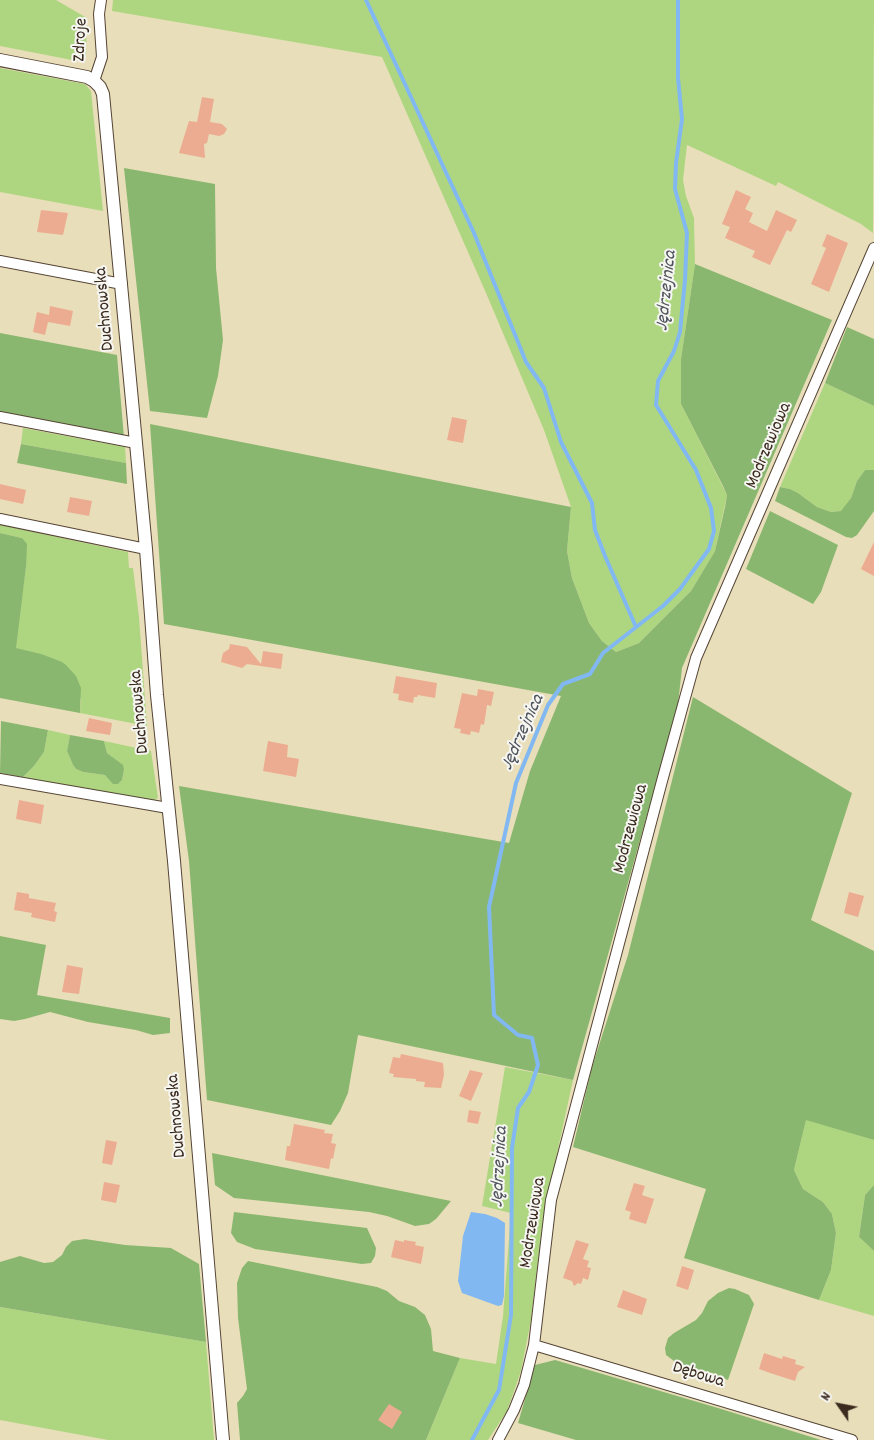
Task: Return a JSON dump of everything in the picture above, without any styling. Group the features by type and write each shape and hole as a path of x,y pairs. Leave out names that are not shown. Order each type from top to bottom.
{"street":[{"name":"Zdroje","path":"94,81 102,57 99,14 101,0"},
{"path":"0,60 87,77 94,81"},
{"name":"Duchnowska","path":"94,81 100,87 103,94 122,284 223,1440"},
{"name":"Modrzewiowa","path":"498,1440 514,1410 524,1385 534,1345 551,1200 696,658 874,248"},
{"path":"0,261 122,284"},
{"path":"0,417 136,443"},
{"path":"0,519 146,549"},
{"path":"0,779 168,808"},
{"name":"Dębowa","path":"534,1345 852,1440"}],"green space":[{"path":"0,0 56,0 87,18 86,55 77,61 0,46"},
{"path":"113,0 874,0 873,233 861,224 778,182 776,186 687,145 683,180 686,196 694,218 695,264 681,359 681,404 727,495 715,551 691,591 639,643 616,652 602,641 589,623 572,578 567,551 571,507 544,430 382,57 112,11"},
{"path":"0,68 85,84 91,91 103,211 0,192"},
{"path":"124,168 215,184 216,268 223,340 218,376 207,418 150,411"},
{"path":"695,264 832,320 682,668 678,704 573,1080 358,1035 348,1093 331,1125 207,1100 189,861 179,786 509,843 530,771 561,696 164,624 150,424 571,507 567,551 572,578 589,623 602,641 616,652 639,643 691,591 715,551 725,507 727,495 681,404 681,359"},
{"path":"847,327 874,339 874,406 825,383"},
{"path":"0,333 117,355 124,438 0,414"},
{"path":"825,383 874,406 874,470 865,470 857,481 851,498 842,511 831,512 817,507 790,489 780,487"},
{"path":"23,428 125,447 126,463 21,444"},
{"path":"21,444 126,463 127,484 17,463"},
{"path":"865,470 874,470 874,511 857,535 852,538 846,537 775,501 780,487 798,493 817,507 831,512 841,511 851,498 857,481"},
{"path":"770,511 838,545 821,592 813,604 746,569"},
{"path":"0,525 128,552 129,568 133,568 139,617 147,726 80,713 81,699 60,661 15,648 26,567 22,538 0,533"},
{"path":"0,533 22,538 27,544 16,648 41,654 65,664 76,676 81,688 80,713 0,698"},
{"path":"693,697 852,793 811,920 874,951 874,1140 806,1120 794,1170 803,1189 823,1202 832,1214 836,1233 831,1270 819,1300 684,1258 706,1189 573,1147 592,1067 628,955"},
{"path":"1,721 48,730 44,752 23,777 0,773"},
{"path":"48,730 70,735 67,751 76,769 83,772 105,775 118,784 122,780 124,770 107,753 104,741 151,751 158,798 152,801 23,777 44,752"},
{"path":"70,735 104,741 107,753 123,765 122,780 118,784 113,784 105,775 83,772 76,769 67,751"},
{"path":"0,936 46,945 37,995 170,1018 170,1033 153,1035 50,1012 14,1021 0,1019"},
{"path":"505,1067 573,1080 543,1218 531,1320 521,1371 507,1411 488,1440 426,1440 460,1358 496,1364 503,1316 511,1213 482,1206"},
{"path":"806,1119 874,1140 874,1185 865,1195 859,1237 874,1251 874,1316 819,1300 831,1270 836,1233 832,1214 823,1202 803,1189 794,1170"},
{"path":"212,1153 451,1201 436,1219 429,1224 415,1226 369,1212 234,1198 215,1185"},
{"path":"874,1185 874,1251 859,1237 865,1195"},
{"path":"234,1212 367,1228 376,1248 375,1256 371,1263 362,1264 255,1249 237,1242 231,1233"},
{"path":"85,1239 125,1245 171,1248 199,1264 206,1342 0,1307 0,1262 20,1256 44,1263 53,1262 62,1255 72,1241"},
{"path":"248,1261 377,1287 387,1291 399,1301 415,1307 425,1315 431,1329 433,1351 460,1358 426,1440 240,1440 237,1403 247,1389 238,1318 237,1283 242,1268"},
{"path":"729,1288 749,1295 754,1304 728,1380 712,1373 678,1364 666,1355 665,1348 668,1338 696,1320 708,1301 718,1293"},
{"path":"0,1307 206,1342 214,1440 108,1440 0,1420"},
{"path":"555,1360 821,1440 576,1440 518,1423 535,1365"}],"water":[{"path":"471,1212 485,1214 505,1223 504,1296 502,1305 498,1306 462,1293 458,1281 463,1236"}],"building":[{"path":"202,97 214,99 210,122 222,124 227,129 224,134 219,136 209,134 207,143 204,144 205,158 179,153 189,121 197,122"},
{"path":"736,190 751,197 745,209 753,213 749,222 767,231 776,210 797,220 791,232 787,230 770,265 752,257 755,251 725,238 730,227 722,224"},
{"path":"41,210 68,213 63,235 37,232"},
{"path":"827,234 848,243 829,292 811,284 826,248 822,246"},
{"path":"50,306 73,311 70,326 48,322 45,335 33,332 37,312 49,315"},
{"path":"452,417 467,420 463,443 447,440"},
{"path":"0,484 26,490 23,504 0,499"},
{"path":"70,497 92,501 89,516 67,512"},
{"path":"874,542 874,576 861,569"},
{"path":"230,644 247,647 261,664 263,651 283,654 281,669 247,664 242,668 221,662 223,653 229,649"},
{"path":"396,676 437,683 435,698 418,695 414,697 413,703 398,700 399,694 393,693"},
{"path":"478,689 494,692 491,706 487,705 484,725 481,724 479,733 471,731 470,735 460,733 461,729 454,728 462,693 477,696"},
{"path":"89,718 112,723 110,735 86,731"},
{"path":"268,741 288,745 287,757 299,759 296,777 263,771"},
{"path":"19,800 44,805 41,824 16,819"},
{"path":"17,892 29,894 29,898 56,903 54,911 57,912 55,922 31,917 32,913 14,910"},
{"path":"849,892 864,896 858,917 844,913"},
{"path":"67,965 83,968 79,994 62,992"},
{"path":"401,1054 443,1063 444,1075 441,1088 424,1087 425,1082 416,1081 416,1079 393,1077 394,1074 389,1073 393,1057 400,1058"},
{"path":"470,1070 483,1073 471,1101 459,1096"},
{"path":"469,1110 481,1112 478,1124 467,1122"},
{"path":"294,1124 325,1130 324,1133 333,1134 331,1143 336,1144 329,1169 285,1160"},
{"path":"106,1140 117,1142 112,1165 102,1163"},
{"path":"104,1182 120,1185 116,1203 101,1200"},
{"path":"634,1183 645,1186 642,1195 654,1199 646,1224 629,1219 631,1212 625,1210"},
{"path":"395,1240 416,1242 415,1245 424,1247 421,1264 391,1257"},
{"path":"576,1240 589,1244 583,1259 589,1261 587,1267 591,1268 588,1280 583,1278 581,1284 578,1283 574,1286 572,1281 563,1278"},
{"path":"682,1266 694,1270 688,1290 676,1286"},
{"path":"623,1290 647,1299 642,1315 617,1307"},
{"path":"764,1353 782,1359 783,1356 796,1360 795,1364 805,1367 798,1372 795,1381 770,1373 759,1369"},
{"path":"389,1404 402,1412 392,1429 378,1420"}],"waterway":[{"path":"366,0 474,233 526,362 544,388 561,442 592,503 595,530 636,627"},
{"name":"Jędrzejnica","path":"472,1440 499,1390 511,1315 512,1148 518,1108 529,1092 538,1065 532,1038 518,1035 494,1015 489,907 516,783 548,705 563,684 590,674 603,653 663,606 680,589 709,549 714,531 711,508 696,470 656,405 658,381 674,351 680,332 685,280 687,233 675,189 676,163 682,119 678,78 678,0"}]}
